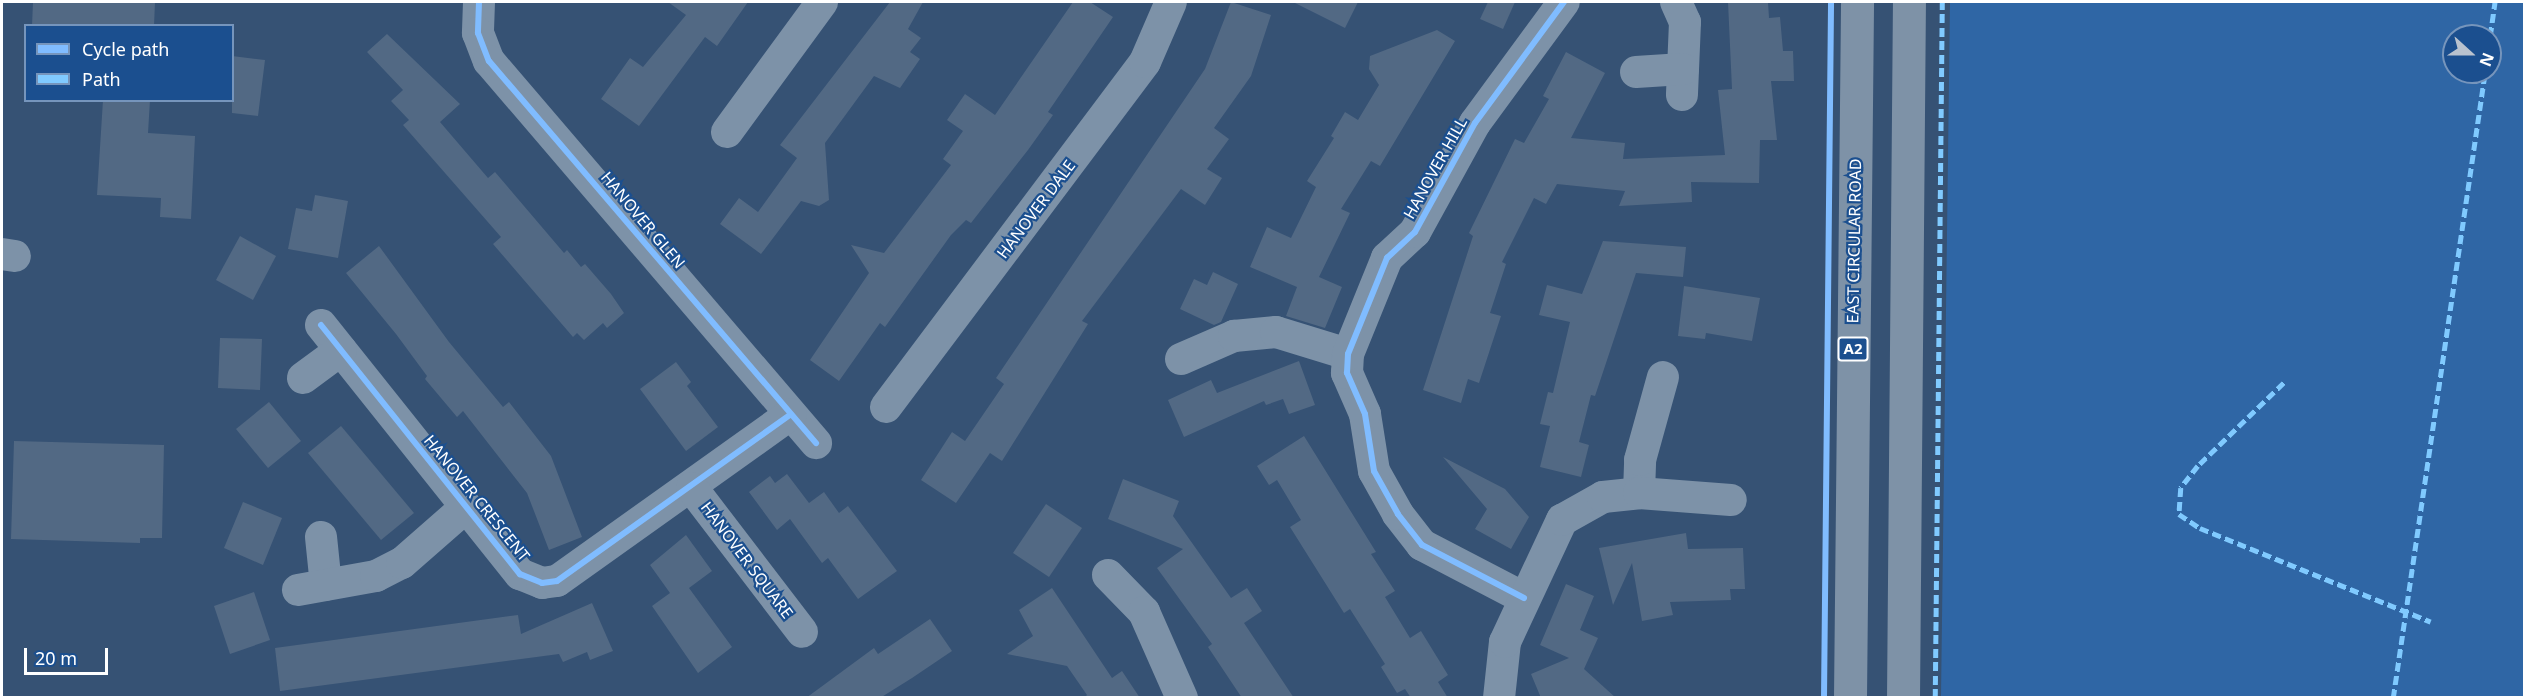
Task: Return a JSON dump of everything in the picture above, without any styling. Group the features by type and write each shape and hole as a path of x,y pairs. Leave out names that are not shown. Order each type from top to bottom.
{"highway":[{"name":"EAST CIRCULAR ROAD","path":"1851,698 1857,2"},
{"path":"1903,698 1909,2"}],"street":[{"name":"HANOVER GLEN","path":"479,2 478,33 489,61 816,443"},
{"path":"727,132 822,2"},
{"name":"HANOVER DALE","path":"886,407 1145,62 1171,2"},
{"name":"HANOVER HILL","path":"1524,598 1422,545 1398,514 1374,471 1365,414 1347,373 1348,354 1387,258 1415,232 1475,123 1564,2"},
{"path":"1636,72 1683,82 1685,22 1676,2"},
{"name":"HANOVER CRESCENT","path":"321,325 520,574 549,582 692,488 791,414"},
{"path":"1181,359 1234,336 1276,332 1348,354"},
{"path":"303,378 341,350"},
{"path":"1639,493 1640,460 1663,377"},
{"name":"HANOVER SQUARE","path":"692,488 802,632"},
{"path":"1499,698 1505,642 1562,520 1603,498 1639,493 1731,500"},
{"name":"HANOVER CRESCENT","path":"321,537 312,588 376,576 402,563 466,507"},
{"path":"1108,575 1144,612 1182,698"}],"shaded area":[{"path":"1950,2 2524,2 2524,697 1941,697"}],"building":[{"path":"33,2 155,2 154,24 32,24"},
{"path":"668,2 748,2 717,46 705,37 639,126 601,99 630,58 643,67 686,15"},
{"path":"890,2 923,2 908,29 921,38 910,52 920,59 900,88 874,76 825,143 829,200 819,206 801,201 761,254 720,224 739,198 758,212 797,158 780,145"},
{"path":"1073,2 1090,2 1113,17 1048,112 1053,115 1028,150 971,223 966,220 951,235 885,327 880,323 839,381 810,360 869,273 851,245 884,253 951,165 943,159 963,131 947,120 965,94 995,115"},
{"path":"1231,2 1271,15 1251,76 1214,128 1229,139 1207,169 1222,178 1205,205 1181,189 1082,321 1088,324 1002,461 990,453 956,503 921,480 952,432 965,441 1004,384 996,378 1205,69"},
{"path":"1293,2 1358,2 1345,28"},
{"path":"1488,2 1515,2 1503,29 1480,19"},
{"path":"1728,2 1768,2 1769,18 1780,17 1783,51 1793,51 1794,81 1771,81 1777,140 1760,140 1759,183 1691,182 1692,202 1619,206 1625,191 1557,184 1546,204 1534,198 1502,262 1506,264 1490,313 1501,316 1479,383 1468,379 1461,403 1423,390 1473,236 1469,233 1515,139 1524,143 1549,99 1543,96 1566,52 1605,73 1571,138 1625,143 1623,159 1725,155 1718,90 1732,89"},
{"path":"1437,30 1455,41 1380,166 1371,161 1341,209 1350,213 1319,277 1342,287 1325,328 1286,316 1297,287 1250,267 1267,227 1291,238 1316,187 1307,181 1334,138 1331,136 1345,112 1358,120 1379,85 1369,69 1370,56"},
{"path":"387,34 460,104 440,122 488,178 495,172 564,253 567,250 581,267 585,264 611,294 624,313 607,328 603,323 584,340 577,333 573,337 493,244 501,237 403,125 409,120 391,101 403,90 367,52"},
{"path":"234,56 265,60 258,116 232,113"},
{"path":"103,102 150,102 148,133 195,136 191,219 160,217 161,198 97,195"},
{"path":"315,195 348,201 338,258 288,249 296,208 312,211"},
{"path":"240,236 276,256 253,300 216,280"},
{"path":"1603,241 1686,247 1683,277 1636,273 1595,396 1591,395 1579,442 1589,445 1581,477 1540,467 1550,426 1540,424 1548,392 1553,393 1570,322 1539,315 1547,285 1582,294"},
{"path":"379,246 449,342 503,407 509,402 551,456 582,537 549,550 527,493 463,411 457,417 425,379 427,376 396,334 346,273"},
{"path":"1213,272 1238,284 1221,322 1214,325 1180,309 1194,279 1207,285"},
{"path":"1684,286 1760,298 1752,341 1706,333 1705,339 1678,336"},
{"path":"220,338 262,339 260,390 218,388"},
{"path":"1299,361 1315,405 1289,414 1283,399 1266,405 1264,401 1184,437 1168,400 1211,380 1217,393"},
{"path":"676,362 691,382 687,386 718,427 686,451 640,389"},
{"path":"269,402 301,441 268,468 236,429"},
{"path":"341,426 414,513 381,540 308,453"},
{"path":"1304,436 1376,552 1371,554 1395,591 1385,597 1410,638 1421,631 1448,675 1438,682 1448,698 1411,698 1405,689 1397,693 1381,667 1385,664 1350,609 1344,613 1290,527 1301,520 1277,480 1269,485 1257,466"},
{"path":"14,441 164,445 162,538 140,538 140,543 11,539"},
{"path":"1443,457 1505,489 1529,517 1511,549 1475,529 1487,509"},
{"path":"787,474 809,503 824,492 839,513 848,506 897,571 858,599 828,558 822,563 790,519 777,530 749,492 770,476 775,483"},
{"path":"1123,479 1179,501 1173,516 1231,598 1247,588 1262,611 1244,623 1294,698 1242,698 1208,647 1212,644 1157,568 1183,549 1108,519"},
{"path":"243,502 282,518 263,565 224,548"},
{"path":"1046,504 1082,528 1049,577 1013,553"},
{"path":"1686,533 1688,549 1743,548 1745,589 1730,589 1731,600 1670,602 1673,615 1642,621 1632,563 1613,605 1599,548"},
{"path":"686,535 712,571 689,588 732,647 698,673 652,606 670,593 650,565"},
{"path":"1566,584 1594,596 1580,630 1598,638 1584,669 1616,698 1541,698 1531,674 1569,658 1540,645"},
{"path":"1052,588 1112,678 1122,671 1140,698 1084,698 1087,695 1067,666 1007,654 1033,636 1019,610"},
{"path":"254,592 270,640 230,654 214,606"},
{"path":"592,603 613,651 590,660 587,652 563,662 559,654 280,691 275,648 518,615 521,634"},
{"path":"930,619 952,651 912,678 880,698 806,698 874,648 878,654"}],"marked path":[{"path":"1935,698 1942,2"},
{"path":"2492,24 2495,2"},
{"path":"2393,698 2483,84"},
{"path":"2284,383 2198,466 2181,488 2179,514 2200,528 2431,622"}],"cycle path":[{"path":"479,2 478,33 489,61 816,443"},
{"path":"1524,598 1422,545 1398,514 1374,471 1365,414 1347,373 1348,354 1387,258 1415,232 1475,123 1564,2"},
{"path":"1824,698 1831,2"},
{"path":"321,325 520,574 542,583 557,581 791,414"}]}
